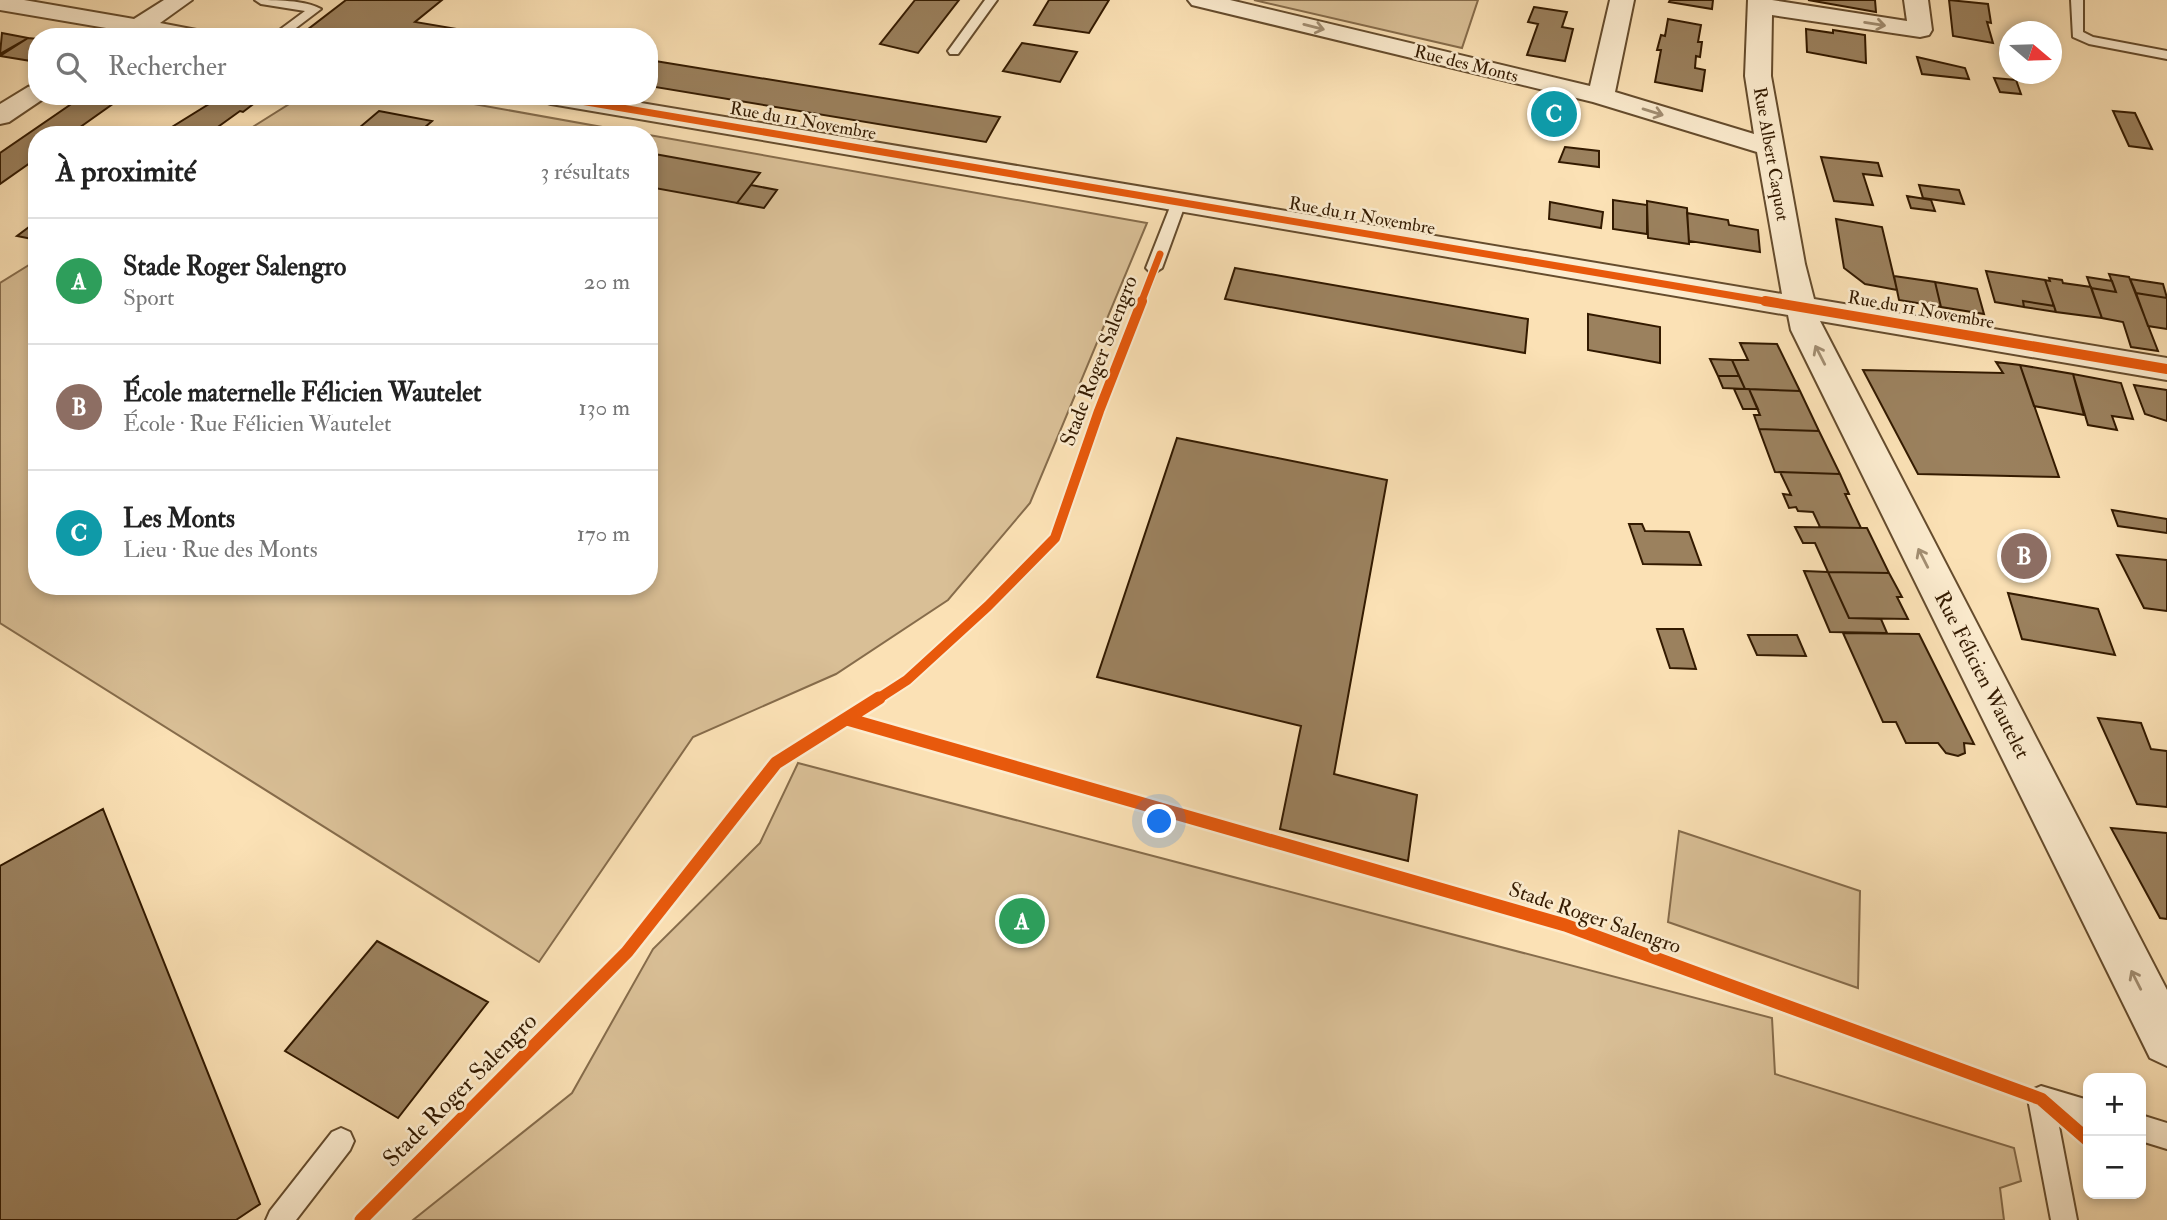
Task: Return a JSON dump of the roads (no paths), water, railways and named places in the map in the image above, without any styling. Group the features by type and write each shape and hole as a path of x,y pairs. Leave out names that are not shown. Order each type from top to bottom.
{"street":[{"path":"137,28 180,0"},
{"name":"Rue des Monts","path":"1200,0 1601,96 1770,147"},
{"path":"1601,96 1622,0"},
{"path":"1760,3 1920,30 1916,0"},
{"path":"0,3 113,28"},
{"name":"Rue Albert Caquot","path":"1760,3 1758,76 1799,307"},
{"path":"0,116 28,98"},
{"name":"Rue du 11 Novembre","path":"604,105 2167,369"},
{"name":"Rue Félicien Wautelet","path":"1799,307 1807,330 2167,1041"}],"lane":[{"path":"261,0 315,9 289,28"},
{"path":"954,51 991,0"},
{"path":"2077,0 2077,34 2089,40 2167,55"},
{"path":"1157,261 1179,202"},
{"path":"2064,1220 2041,1099 2083,1112"},
{"path":"2146,1130 2167,1136"},
{"path":"279,1220 341,1141"}],"place":[{"name":"Les Monts","path":"1554,114"},
{"name":"École maternelle Félicien Wautelet","path":"2024,556"},
{"name":"Stade Roger Salengro","path":"1022,921"}]}
